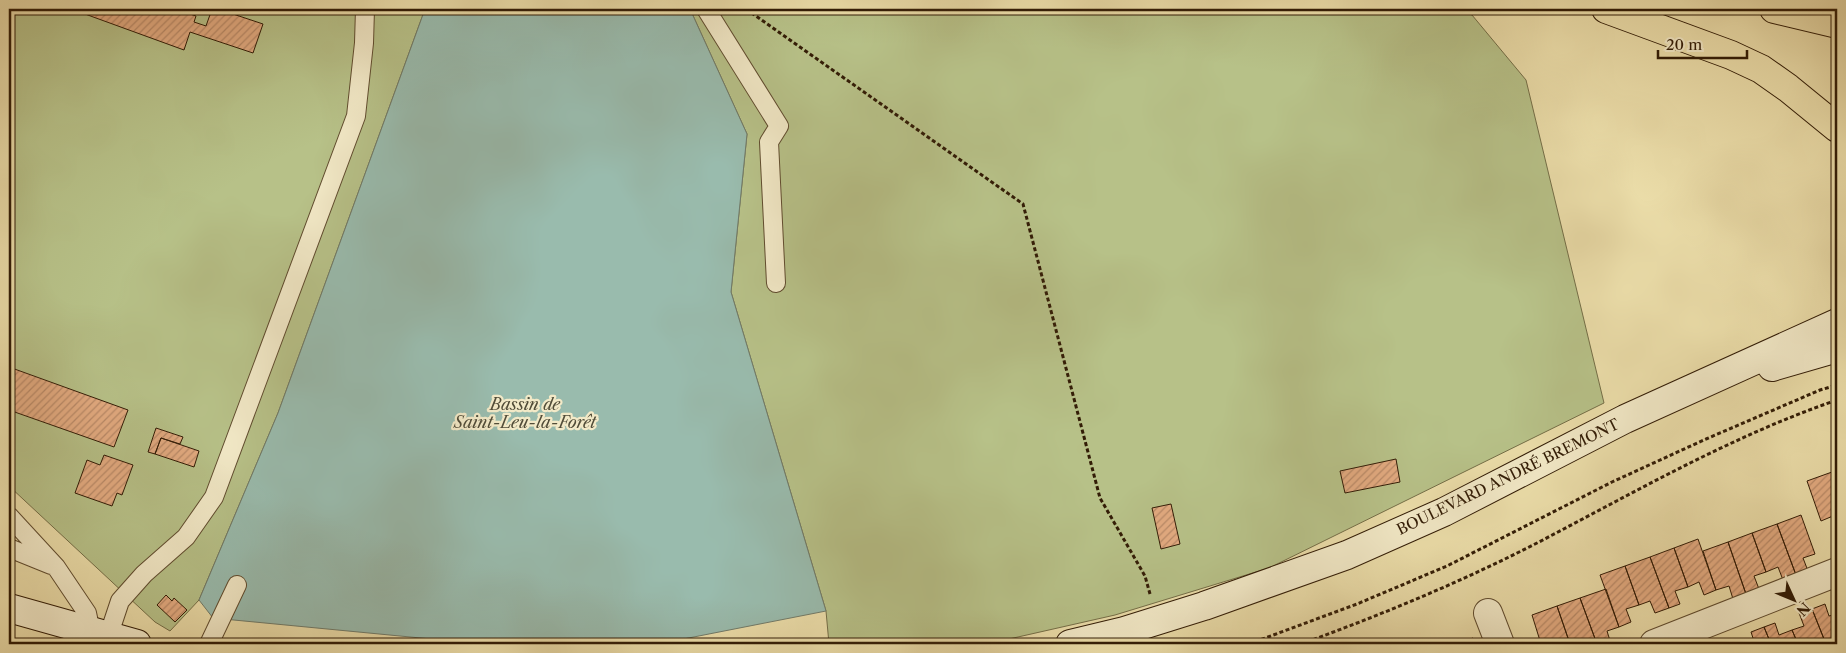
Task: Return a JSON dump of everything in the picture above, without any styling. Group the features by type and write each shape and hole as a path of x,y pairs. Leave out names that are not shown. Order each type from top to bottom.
{"highway":[{"path":"1606,9 1731,55 1761,70 1788,88 1837,128"},
{"path":"1774,9 1837,24"}],"street":[{"name":"BOULEVARD ANDRÉ BREMONT","path":"1070,644 1126,638 1159,620 1247,592 1347,555 1444,512 1625,419 1837,323"},
{"name":"BOULEVARD ANDRÉ BREMONT","path":"1689,391 1837,348"},
{"path":"1654,644 1837,572"},
{"path":"9,608 99,635 137,644"},
{"path":"1488,613 1500,644"}],"lane":[{"path":"9,516 56,567 87,613 99,635 120,601 144,574 186,537 214,497 356,116 364,44 365,9"},
{"path":"706,9 779,126 769,142 776,283"},
{"path":"9,548 56,567"},
{"path":"209,644 237,585"}],"path":[{"path":"746,9 1023,204 1100,498 1145,576 1159,620"},
{"path":"1249,644 1357,604 1447,566 1612,482 1706,439 1820,390 1837,385"},
{"path":"1301,644 1349,627 1474,574 1692,463 1760,431 1837,400"}],"green space":[{"path":"9,9 425,9 278,413 199,600 170,631 155,622 9,486"},
{"path":"690,9 1457,9 1472,15 1526,80 1604,403 1269,568 1115,615 987,644 829,644 826,611 731,292 747,134"}],"water":[{"name":"Bassin de Saint-Leu-la-Forêt","path":"425,9 690,9 747,134 731,292 826,611 658,644 483,644 213,618 199,600 278,413"}],"building":[{"path":"75,9 175,9 196,16 194,22 206,26 212,9 218,9 263,24 253,53 190,32 184,50"},
{"path":"9,367 128,410 114,447 9,410"},
{"path":"156,428 183,437 180,444 161,438 155,454 148,452"},
{"path":"161,438 199,451 194,467 155,454"},
{"path":"104,455 133,465 122,495 117,493 112,506 75,493 87,460 100,465"},
{"path":"1396,459 1400,482 1345,493 1340,471"},
{"path":"1837,470 1837,487 1832,472"},
{"path":"1832,472 1837,487 1837,527 1833,516 1821,521 1807,481"},
{"path":"1171,504 1180,544 1161,549 1152,508"},
{"path":"1801,515 1815,554 1803,558 1808,571 1796,575 1777,524"},
{"path":"1777,524 1796,575 1783,580 1778,567 1766,572 1752,533"},
{"path":"1752,533 1766,572 1754,576 1759,589 1746,594 1728,542"},
{"path":"1698,539 1716,590 1704,595 1699,582 1688,587 1674,548"},
{"path":"1728,542 1746,594 1733,599 1729,586 1716,590 1703,551"},
{"path":"1674,548 1688,587 1675,591 1680,604 1669,608 1650,557"},
{"path":"1650,557 1669,608 1655,613 1650,601 1639,605 1625,566"},
{"path":"1625,566 1639,605 1626,609 1631,622 1619,627 1600,575"},
{"path":"1606,589 1619,627 1607,631 1611,644 1597,644 1580,598"},
{"path":"166,595 172,601 174,598 187,610 175,622 157,605"},
{"path":"1580,598 1597,644 1583,644 1582,640 1570,644 1557,606"},
{"path":"1825,604 1829,616 1837,614 1837,644 1826,644 1812,609"},
{"path":"1557,606 1570,644 1541,644 1532,615"},
{"path":"1812,609 1826,644 1798,644 1792,630 1804,626 1799,613"},
{"path":"1775,623 1779,635 1792,630 1798,644 1771,644 1764,627"},
{"path":"1764,627 1771,644 1755,644 1751,632"},
{"path":"1473,638 1475,644 1454,644"}]}
